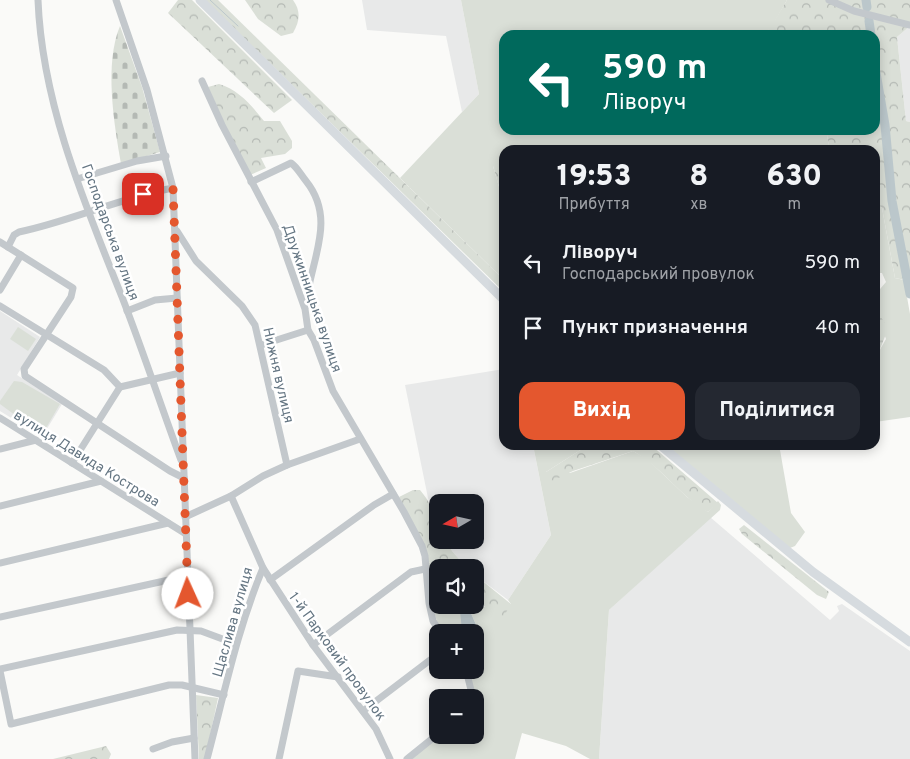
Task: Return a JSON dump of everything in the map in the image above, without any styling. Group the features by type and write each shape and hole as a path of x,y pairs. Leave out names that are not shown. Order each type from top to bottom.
{"main road":[{"path":"200,0 499,295"},
{"path":"666,450 844,596 910,642"}],"street":[{"name":"Господарська вулиця","path":"38,0 40,36 47,78 77,179 184,468"},
{"path":"116,0 147,90 173,188 195,759"},
{"path":"829,0 854,11 910,24"},
{"name":"Дружинницька вулиця","path":"202,81 251,182 273,221 305,309 308,330 314,340 332,391 404,512 422,546 429,603 435,624"},
{"path":"77,179 138,161 166,156"},
{"path":"251,182 291,163 313,189 320,205 321,229 305,309"},
{"path":"8,247 14,235 19,232 89,212 125,198 173,188"},
{"name":"Нижня вулиця","path":"176,229 196,261 251,316 262,345 287,465"},
{"path":"0,242 73,288 70,296 24,369 25,376 170,471 184,478"},
{"path":"0,290 21,255"},
{"path":"127,311 155,300 177,298"},
{"path":"0,306 104,370 120,386"},
{"path":"262,345 308,330"},
{"path":"72,463 120,386 180,373"},
{"name":"вулиця Давида Кострова","path":"0,418 186,534"},
{"path":"185,517 231,496 263,476 287,465 360,439"},
{"path":"0,449 36,440"},
{"path":"0,506 101,481"},
{"path":"270,580 392,494"},
{"name":"Щаслива вулиця","path":"207,759 236,644 248,604 263,568 231,496"},
{"path":"0,562 168,523"},
{"name":"1-й Парковий провулок","path":"263,568 313,645 363,710 384,743 390,759"},
{"path":"313,645 411,572 425,568"},
{"path":"0,617 187,576"},
{"path":"224,695 192,687 169,685 11,724 0,670 177,630 201,631 236,644"},
{"path":"363,710 429,661"},
{"path":"279,759 298,671 338,677"},
{"path":"153,749 172,742 194,738"},
{"path":"407,759 429,741"}],"shaded area":[{"path":"362,0 461,0 479,94 462,112 446,36 367,30"},
{"path":"910,26 910,122 906,121 897,37"},
{"path":"0,311 40,337 17,375 62,404 42,437 0,411"},
{"path":"499,370 499,450 534,450 551,535 508,600 484,582 484,559 459,559 451,549 484,549 484,494 429,494 429,500 405,385"},
{"path":"710,517 830,620 839,611 837,606 842,604 910,651 910,759 599,759 609,610"},
{"path":"460,614 471,614 476,624 461,624"}],"green space":[{"path":"178,0 192,0 292,100 274,113 168,13"},
{"path":"205,0 218,0 499,275 499,287"},
{"path":"245,0 293,0 299,16 293,33 281,36 258,19"},
{"path":"461,0 787,0 768,30 499,30 499,135 827,135 829,145 499,145 499,166 493,166 499,187 499,275 400,178 479,94"},
{"path":"787,0 910,0 910,26 897,37 906,121 910,122 910,281 895,278 882,208 880,206 880,145 829,145 827,135 880,135 880,30 768,30"},
{"path":"120,26 142,87 160,152 121,164 113,113 111,76 115,41"},
{"path":"219,84 239,94 264,121 280,121 292,141 292,148 285,154 261,158 266,168 250,175 239,156 208,87"},
{"path":"499,165 499,187 493,166"},
{"path":"880,206 882,208 895,278 904,280 910,314 910,417 880,421 880,350 886,339 880,322 880,289 886,282 882,273 880,273"},
{"path":"880,315 888,329 880,349"},
{"path":"18,327 36,339 28,351 10,339"},
{"path":"14,381 22,382 60,404 42,435 0,404 0,401"},
{"path":"534,450 580,450 546,472 570,473 633,451 647,459 687,497 708,512 718,501 721,505 720,510 609,610 599,759 590,759 566,746 522,733 515,759 409,759 429,743 484,744 484,689 474,689 471,679 484,679 484,624 476,624 471,614 484,614 484,607 511,604 508,600 551,535"},
{"path":"580,450 657,450 718,503 708,512 704,510 652,464 633,451 573,471 548,483 545,478 546,472"},
{"path":"672,450 780,450 791,513 805,532 795,546 790,548"},
{"path":"413,490 420,490 429,504 429,549 451,549 459,559 429,559 428,562 424,544 399,497"},
{"path":"744,525 829,592 826,599 817,595 742,534 739,529"},
{"path":"484,582 511,604 501,621 498,621 484,605"},
{"path":"469,614 465,624 438,624 435,615"},
{"path":"196,695 218,698 205,759 199,759"},
{"path":"106,746 111,754 109,759 53,759"}],"waterway":[{"path":"210,0 238,26"},
{"path":"866,0 867,7"},
{"path":"869,21 870,30"},
{"path":"880,96 885,125 892,201 910,294"}],"route":[{"path":"143,194 173,188 188,594"}]}
